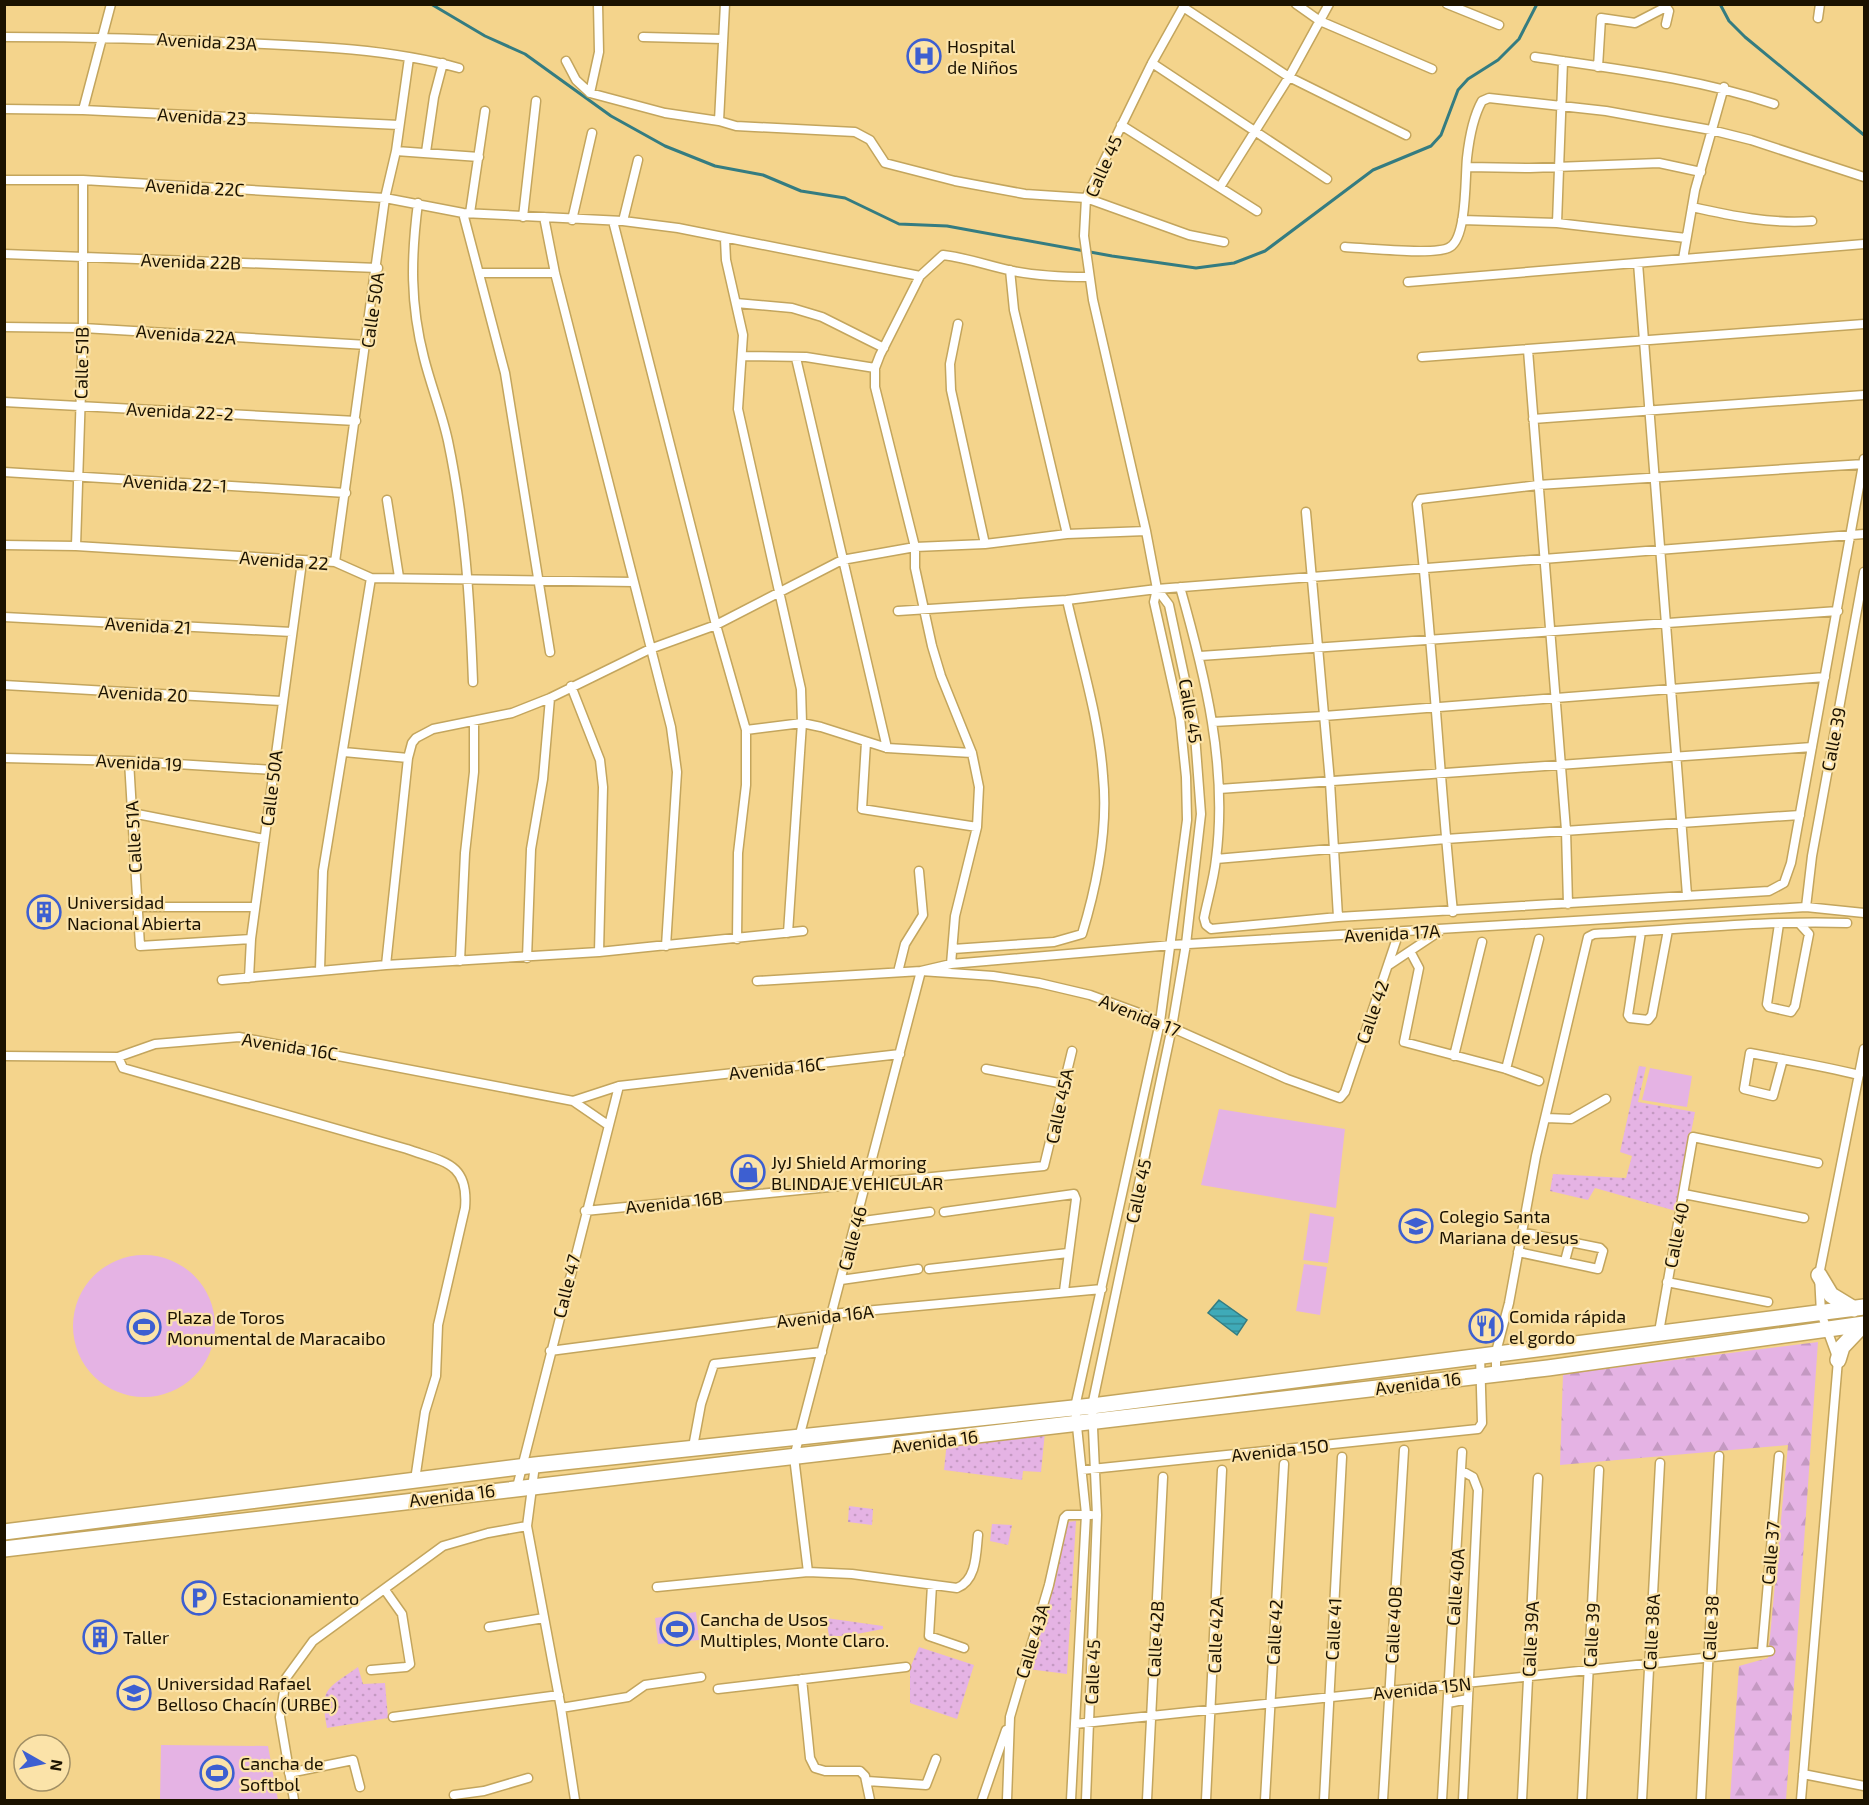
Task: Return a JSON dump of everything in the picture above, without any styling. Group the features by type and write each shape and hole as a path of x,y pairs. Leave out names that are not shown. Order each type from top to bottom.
{"highway":[{"path":"1819,1275 1831,1295 1859,1308"},
{"name":"Avenida 16","path":"4,1532 528,1466 800,1435 1092,1406 1480,1354 1859,1308"},
{"name":"Avenida 16","path":"4,1549 517,1487 1084,1424 1489,1375 1864,1324"},
{"path":"1838,1360 1842,1347 1864,1324"}],"street":[{"path":"83,110 111,4"},
{"path":"590,93 598,52 598,4"},
{"path":"719,121 725,4"},
{"path":"1296,4 1320,21 1432,69"},
{"path":"1220,187 1289,77 1329,4"},
{"path":"1447,4 1499,25"},
{"path":"1818,18 1820,4"},
{"path":"1184,6 1289,77 1406,135"},
{"name":"Calle 45","path":"1086,1800 1097,1515 1095,1469 1084,1424 1075,1407 1160,1022 1187,820 1186,777 1180,718 1154,602 1157,589 1088,277 1084,236 1086,198 1152,63 1184,6"},
{"path":"1598,67 1601,18 1635,23 1666,6 1669,11 1666,24"},
{"name":"Avenida 23A","path":"4,37 103,37 314,46 443,63 459,68"},
{"path":"643,37 723,39"},
{"path":"1535,57 1724,87 1774,104"},
{"name":"Calle 50A","path":"334,562 378,268 385,198 396,152 409,58"},
{"path":"566,61 576,80 590,93 665,113 719,121 736,126 855,132 867,137 885,163 955,182 1025,194 1086,198 1189,235 1224,242"},
{"path":"1557,223 1563,61"},
{"path":"426,152 434,97 443,63"},
{"path":"1152,63 1327,179"},
{"path":"1683,259 1692,207 1724,87"},
{"path":"1345,247 1435,251 1450,248 1458,238 1467,167 1478,109 1485,99 1496,98 1606,111 1711,130 1751,140 1864,177"},
{"path":"523,217 536,102"},
{"name":"Avenida 23","path":"4,109 83,110 399,125"},
{"path":"485,111 466,213 505,373 549,652"},
{"path":"1121,125 1257,211"},
{"path":"572,220 592,133"},
{"path":"396,152 426,152 478,157"},
{"path":"623,221 638,160"},
{"path":"1467,167 1659,163 1701,172"},
{"name":"Avenida 22C","path":"4,180 83,180 385,198 466,213 623,221 678,228 920,276"},
{"name":"Calle 51B","path":"76,546 83,328 81,257 83,180"},
{"path":"418,203 411,255 412,289 423,356 448,441 470,578 473,682"},
{"path":"1692,207 1755,220 1786,223 1812,221"},
{"path":"544,218 555,273 671,727 677,772 676,814 666,905 666,946"},
{"path":"1462,220 1557,223 1686,238"},
{"path":"613,221 716,625 746,730 746,785 738,853 737,939"},
{"path":"725,239 726,261 736,303 743,356 738,410 801,689 802,723 788,933"},
{"path":"1408,282 1864,244"},
{"name":"Avenida 22B","path":"4,254 378,268"},
{"path":"951,964 956,916 976,827 979,787 972,753 941,676 926,608 916,576 915,547 875,387 874,368 920,276 944,255 968,258 1010,270 1047,277 1088,277"},
{"path":"1638,263 1687,895"},
{"path":"1010,270 1014,310 1067,534"},
{"path":"480,273 555,273"},
{"path":"736,303 792,308 822,317 884,348"},
{"path":"958,324 950,364 951,390 985,544"},
{"path":"1422,357 1864,324"},
{"name":"Avenida 22A","path":"4,327 83,328 367,345"},
{"path":"1528,350 1542,559 1566,830 1568,904"},
{"path":"743,356 806,357 874,368"},
{"path":"796,358 887,748"},
{"path":"1533,419 1864,395"},
{"name":"Avenida 22-2","path":"4,402 356,421"},
{"path":"1180,587 1200,656 1213,722 1219,789 1216,858 1204,918 1206,925 1211,928 1338,917 1453,912 1769,891 1785,883 1800,815 1864,461 1538,485 1420,499 1417,504 1432,641 1434,707 1453,912"},
{"name":"Avenida 22-1","path":"4,472 346,493"},
{"path":"387,500 399,577"},
{"path":"1306,512 1330,782 1338,917"},
{"path":"386,965 408,758 412,743 416,738 434,729 512,713 550,698 650,650 716,625 842,560 915,547 985,544 1067,534 1146,531"},
{"path":"898,611 1067,600 1180,587 1864,534"},
{"name":"Avenida 22","path":"4,545 76,546 302,562 334,562 371,578 633,582"},
{"name":"Calle 50A","path":"249,978 255,907 302,562"},
{"name":"Calle 39","path":"1806,907 1812,856 1863,590 1864,573"},
{"path":"320,970 323,871 371,578"},
{"name":"Calle 45","path":"1071,1800 1086,1514 1082,1470 1084,1424 1092,1406 1172,1027 1186,944 1201,814 1198,748 1169,605 1157,589"},
{"path":"953,949 1071,940 1082,934 1085,925 1097,875 1104,777 1098,737 1067,600"},
{"path":"1200,656 1838,611"},
{"name":"Avenida 21","path":"4,617 292,632"},
{"path":"1213,722 1324,716 1825,677"},
{"name":"Avenida 20","path":"4,686 282,701"},
{"path":"571,686 600,760 603,787 599,952"},
{"path":"527,958 531,849 543,779 550,698"},
{"path":"460,961 465,853 474,772 474,722"},
{"path":"746,730 802,723 887,748 972,753"},
{"path":"866,742 862,809 976,827"},
{"path":"1219,789 1812,747"},
{"path":"344,752 408,758"},
{"name":"Avenida 19","path":"4,758 129,761 273,770"},
{"name":"Calle 51A","path":"129,761 139,942 142,947 251,939"},
{"path":"132,813 264,839"},
{"path":"1216,858 1566,830 1800,815"},
{"path":"898,972 905,944 923,915 919,870"},
{"path":"137,907 255,907"},
{"name":"Avenida 17A","path":"921,971 951,964 1186,944 1806,907 1864,913"},
{"path":"1779,924 1767,1004 1769,1007 1791,1012 1795,1006 1809,934 1798,923"},
{"path":"1489,1375 1518,1252 1536,1156 1588,937 1594,934 1779,924 1847,923"},
{"path":"1389,965 1441,930"},
{"path":"1641,932 1627,1011 1630,1018 1648,1020 1652,1015 1668,930"},
{"path":"222,980 386,965 599,952 803,931"},
{"name":"Calle 42","path":"1345,1092 1399,933"},
{"path":"1506,1069 1539,939"},
{"path":"1454,1056 1482,942"},
{"path":"1410,951 1419,968 1404,1042 1506,1069 1539,1081"},
{"path":"757,981 921,971"},
{"name":"Avenida 17","path":"921,971 993,976 1040,983 1090,995 1160,1022 1338,1098 1345,1092"},
{"name":"Calle 46","path":"794,1457 921,971"},
{"name":"Avenida 16C","path":"4,1056 118,1057 155,1044 239,1037 573,1101 619,1086 900,1054"},
{"path":"1801,1800 1838,1360 1821,1313 1819,1275 1864,1049"},
{"name":"Calle 45A","path":"1047,1162 1072,1050"},
{"path":"1783,1059 1773,1096 1743,1089 1750,1053 1783,1059 1859,1075"},
{"path":"118,1057 123,1068 407,1149 443,1161 462,1174 466,1190 465,1208 438,1325 435,1376 425,1412 415,1480"},
{"path":"986,1069 1064,1084"},
{"name":"Calle 47","path":"517,1487 528,1466 550,1351 619,1086"},
{"path":"1546,1118 1571,1119 1606,1098"},
{"path":"573,1101 608,1125"},
{"name":"Calle 40","path":"1659,1332 1666,1282 1694,1137 1818,1163"},
{"name":"Avenida 16B","path":"585,1211 1040,1167 1047,1162"},
{"path":"944,1212 1074,1194 1076,1199 1064,1291"},
{"path":"1684,1194 1804,1218"},
{"path":"856,1222 930,1212"},
{"path":"1518,1252 1595,1269 1600,1267 1602,1249 1521,1232"},
{"path":"1565,1262 1570,1242"},
{"path":"929,1269 1068,1253"},
{"path":"841,1280 918,1269"},
{"path":"1666,1282 1768,1302"},
{"name":"Avenida 16A","path":"550,1351 832,1314 1102,1289"},
{"path":"693,1447 701,1404 714,1364 718,1361 822,1353"},
{"path":"1480,1354 1489,1375"},
{"name":"Avenida 15O","path":"1082,1470 1478,1429 1482,1423 1489,1375"},
{"name":"Calle 40B","path":"1383,1800 1404,1450"},
{"name":"Calle 40A","path":"1442,1800 1462,1452"},
{"name":"Calle 38","path":"1701,1800 1719,1456"},
{"name":"Calle 37","path":"1766,1651 1779,1456"},
{"path":"794,1457 808,1572"},
{"name":"Calle 41","path":"1324,1800 1342,1457"},
{"name":"Calle 38A","path":"1642,1800 1660,1463"},
{"name":"Calle 42","path":"1265,1800 1284,1464"},
{"path":"528,1466 534,1486 527,1526 559,1695 575,1800"},
{"name":"Calle 42A","path":"1206,1800 1222,1470"},
{"name":"Calle 39","path":"1582,1800 1599,1470"},
{"name":"Calle 40A","path":"1462,1471 1473,1477 1478,1490 1473,1572 1471,1683 1468,1699"},
{"name":"Calle 42B","path":"1147,1800 1163,1477"},
{"name":"Calle 39A","path":"1522,1800 1538,1478"},
{"path":"1086,1514 1097,1515"},
{"name":"Calle 43A","path":"1007,1800 1010,1717 1049,1585 1065,1516 1086,1514"},
{"path":"294,1800 280,1717 286,1678 313,1641 443,1546 488,1533 527,1526"},
{"path":"657,1587 808,1572 852,1574 957,1588 968,1579 974,1566 978,1536"},
{"path":"1456,1572 1473,1572"},
{"path":"932,1585 929,1636 964,1648"},
{"path":"371,1670 406,1667 410,1664 402,1614 385,1590"},
{"path":"489,1627 544,1618"},
{"name":"Avenida 15N","path":"1075,1724 1270,1701 1329,1698 1449,1686 1766,1651"},
{"path":"718,1689 906,1667"},
{"path":"561,1708 628,1697 645,1685 701,1677"},
{"path":"802,1679 810,1758 815,1768 860,1771 867,1781 870,1800"},
{"path":"393,1717 559,1695"},
{"path":"1448,1703 1468,1699 1462,1800"},
{"path":"982,1800 1010,1717"},
{"path":"867,1781 926,1785 936,1759"},
{"path":"289,1773 353,1760 360,1787"},
{"path":"1803,1774 1864,1786"},
{"path":"454,1795 483,1796 528,1778"}],"green space":[{"path":"1639,1066 1646,1067 1638,1102 1695,1112 1676,1211 1595,1188 1588,1200 1550,1191 1553,1174 1626,1178 1632,1156 1620,1152"},
{"path":"1650,1068 1692,1076 1687,1107 1642,1100"},
{"path":"1219,1109 1345,1129 1336,1208 1201,1185"},
{"path":"1310,1213 1334,1217 1328,1263 1303,1260"},
{"name":"Plaza de Toros Monumental de Maracaibo","path":"144,1255 171,1260 194,1276 210,1299 215,1326 210,1353 194,1376 171,1392 144,1397 117,1392 94,1376 78,1353 73,1326 78,1299 94,1276 117,1260"},
{"path":"1304,1264 1327,1267 1320,1315 1296,1311"},
{"path":"1818,1342 1786,1800 1730,1800 1739,1666 1768,1658 1788,1445 1560,1465 1563,1374"},
{"path":"1045,1432 1041,1472 1023,1471 1022,1480 944,1470 947,1441"},
{"path":"849,1506 873,1509 872,1525 848,1522"},
{"path":"1076,1521 1067,1674 1028,1669 1067,1522"},
{"path":"992,1524 1012,1525 1008,1545 990,1541"},
{"name":"Cancha de Usos Multiples, Monte Claro.","path":"696,1612 699,1640 658,1644 655,1618"},
{"path":"826,1618 883,1626 883,1629 846,1636 829,1636"},
{"path":"919,1647 974,1665 957,1719 910,1703 910,1668"},
{"path":"358,1667 363,1684 385,1683 388,1718 327,1728 324,1705 328,1691 332,1685"},
{"name":"Cancha de Softbol","path":"161,1745 268,1746 278,1800 160,1800"}],"water":[{"path":"1219,1300 1247,1320 1237,1335 1208,1313"}],"waterway":[{"path":"431,4 485,36 525,54 611,116 665,146 715,166 763,175 801,191 845,198 899,224 947,226 1112,256 1196,268 1234,263 1265,251 1373,170 1431,146 1441,135 1458,90 1468,79 1498,60 1519,39 1537,4"},
{"path":"1720,4 1729,21 1745,37 1864,135"}],"place":[{"name":"Hospital de Niños","path":"924,56"},
{"name":"Universidad Nacional Abierta","path":"44,912"},
{"name":"JyJ Shield Armoring BLINDAJE VEHICULAR","path":"748,1172"},
{"name":"Colegio Santa Mariana de Jesus","path":"1416,1226"},
{"name":"Comida rápida el gordo","path":"1486,1326"},
{"name":"Plaza de Toros Monumental de Maracaibo","path":"144,1327"},
{"name":"Estacionamiento","path":"199,1598"},
{"name":"Cancha de Usos Multiples, Monte Claro.","path":"677,1629"},
{"name":"Taller","path":"100,1637"},
{"name":"Universidad Rafael Belloso Chacín (URBE)","path":"134,1693"},
{"name":"Cancha de Softbol","path":"217,1773"}]}
